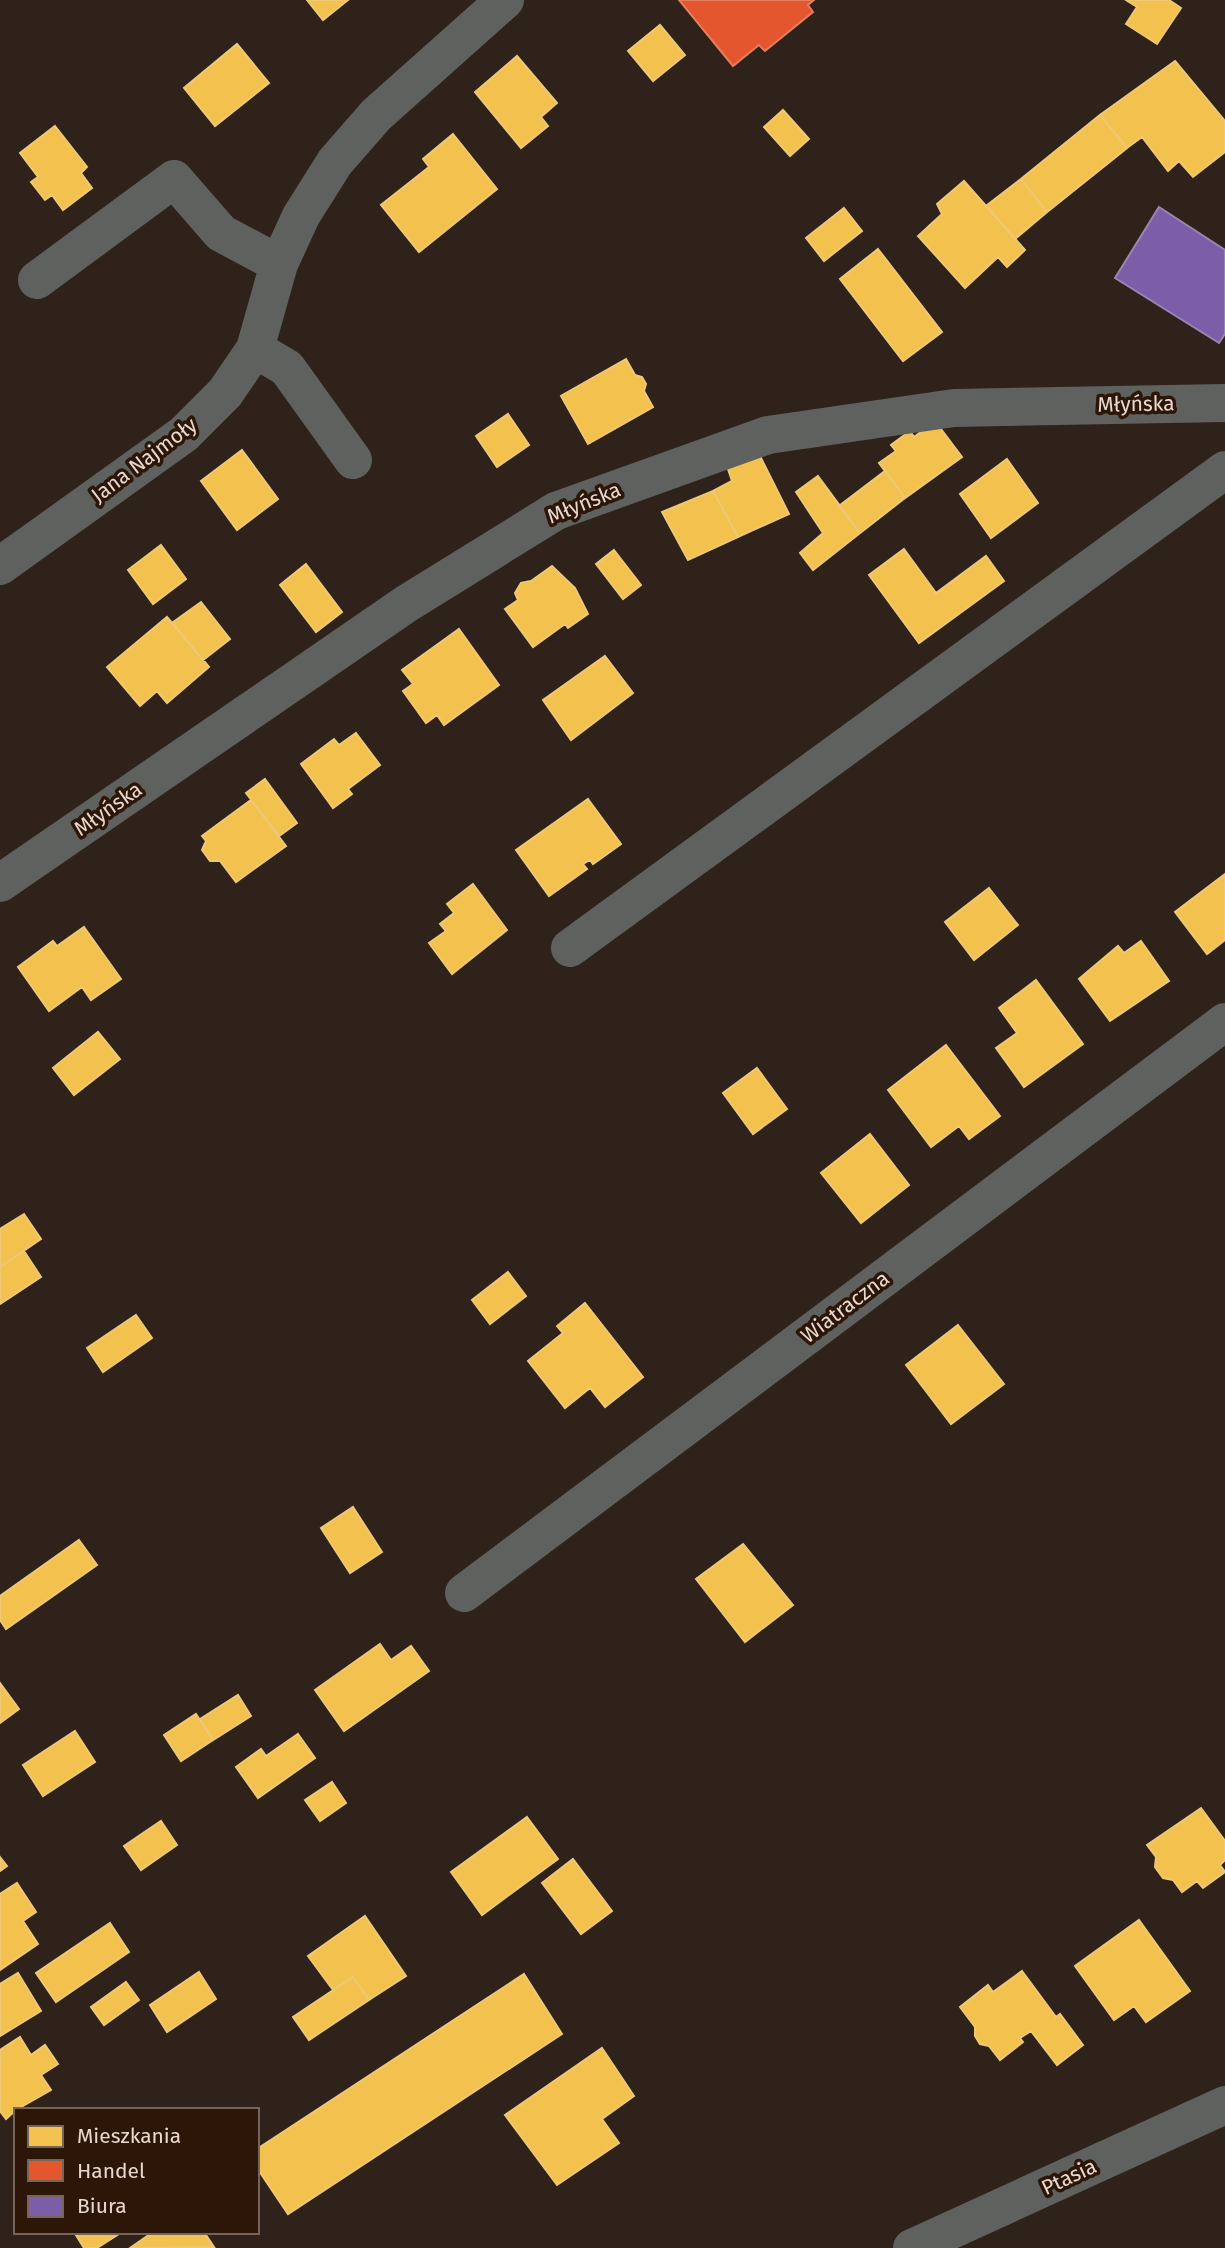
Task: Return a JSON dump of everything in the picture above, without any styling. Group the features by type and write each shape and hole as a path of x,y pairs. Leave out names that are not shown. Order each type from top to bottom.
{"street":[{"name":"Jana Najmoły","path":"0,566 184,434 225,393 255,349 279,264 301,216 335,162 376,115 505,0"},
{"path":"37,280 174,179 221,233 279,264"},
{"path":"255,349 287,368 354,460"},
{"name":"Młyńska","path":"5,870 406,604 556,511 768,435 954,408 1225,403"},
{"path":"570,948 1225,470"},
{"name":"Wiatraczna","path":"464,1593 1225,1022"},
{"name":"Ptasia","path":"912,2248 974,2236 1225,2105"}],"building: Mieszkania":[{"path":"307,0 348,0 323,20"},
{"path":"1126,0 1169,0 1181,8 1157,44 1126,24 1137,7"},
{"path":"660,25 685,55 653,81 628,51"},
{"path":"237,44 269,83 215,126 184,88"},
{"path":"517,56 557,103 541,117 548,126 521,148 475,92"},
{"path":"1175,61 1225,121 1225,152 1193,177 1179,161 1168,171 1142,137 1127,148 1100,115"},
{"path":"783,110 809,139 790,156 764,127"},
{"path":"1100,115 1127,148 1047,212 1021,179"},
{"path":"55,126 87,167 81,173 92,188 63,210 52,195 45,200 31,182 38,177 20,153"},
{"path":"453,134 497,189 419,252 381,205 429,167 423,159"},
{"path":"1021,179 1047,212 1015,239 986,206"},
{"path":"964,181 1025,250 1007,267 998,257 965,288 918,236 942,214 937,204"},
{"path":"844,208 862,231 824,261 806,238"},
{"path":"878,249 942,332 903,361 840,279"},
{"path":"626,359 635,375 642,377 646,384 644,391 653,407 588,444 561,396"},
{"path":"508,414 529,445 497,467 476,436"},
{"path":"935,421 962,457 905,498 879,463 896,451 891,445 910,431 914,437"},
{"path":"242,450 278,499 237,530 201,481"},
{"path":"758,452 789,514 738,537 713,491 732,481 727,466"},
{"path":"1007,459 1038,503 991,538 960,494"},
{"path":"885,471 905,498 860,533 839,506"},
{"path":"818,476 860,533 813,570 800,553 823,533 796,492"},
{"path":"713,491 738,537 688,560 662,512"},
{"path":"161,545 186,579 153,604 128,570"},
{"path":"904,549 936,593 986,556 1004,581 919,643 869,575"},
{"path":"614,550 641,585 623,599 596,564"},
{"path":"306,564 342,612 316,632 280,585"},
{"path":"552,566 575,588 588,614 568,628 565,624 533,647 505,609 518,600 515,593 521,583 531,581"},
{"path":"201,602 230,639 203,660 172,623"},
{"path":"167,617 209,667 167,703 157,691 140,706 107,667"},
{"path":"459,629 499,685 444,725 437,715 426,723 403,691 413,684 402,670"},
{"path":"605,656 633,693 571,740 543,700"},
{"path":"356,733 380,765 348,789 352,794 333,808 301,764 334,739 339,745"},
{"path":"265,779 297,823 279,836 246,793"},
{"path":"588,799 621,844 593,864 590,860 583,864 587,869 549,896 516,850"},
{"path":"251,800 286,846 236,882 220,861 210,861 202,850 206,841 202,836"},
{"path":"1225,874 1225,940 1207,954 1175,912"},
{"path":"473,884 507,930 452,974 429,943 446,931 440,924 454,913 447,904"},
{"path":"989,888 1018,925 974,960 945,922"},
{"path":"84,927 121,979 91,1000 82,987 49,1011 18,967 53,941 57,946"},
{"path":"1141,941 1169,981 1110,1021 1079,979 1118,946 1124,953"},
{"path":"1036,980 1083,1044 1024,1087 996,1048 1017,1033 999,1008"},
{"path":"98,1032 120,1059 74,1095 53,1068"},
{"path":"946,1045 1000,1116 969,1139 959,1126 931,1147 888,1090"},
{"path":"757,1068 787,1109 753,1134 723,1093"},
{"path":"870,1134 909,1185 861,1223 821,1173"},
{"path":"24,1214 41,1239 0,1267 0,1229"},
{"path":"24,1251 41,1277 0,1304 0,1267"},
{"path":"508,1272 526,1296 490,1324 472,1300"},
{"path":"585,1303 643,1377 605,1407 590,1388 565,1408 528,1361 563,1333 557,1326"},
{"path":"136,1315 152,1338 103,1372 87,1348"},
{"path":"958,1325 1004,1384 951,1424 906,1365"},
{"path":"353,1507 382,1552 350,1573 321,1528"},
{"path":"79,1540 97,1565 6,1629 0,1620 0,1596"},
{"path":"743,1544 793,1605 745,1642 696,1579"},
{"path":"380,1644 391,1660 411,1646 429,1671 344,1731 315,1690"},
{"path":"0,1683 19,1709 0,1723"},
{"path":"238,1695 251,1716 213,1740 200,1719"},
{"path":"196,1714 213,1740 181,1761 164,1735"},
{"path":"75,1731 95,1762 43,1796 23,1765"},
{"path":"298,1734 315,1758 258,1798 236,1767 261,1749 266,1756"},
{"path":"332,1782 346,1803 320,1821 305,1800"},
{"path":"1201,1808 1225,1841 1225,1860 1220,1865 1225,1872 1203,1888 1197,1881 1182,1892 1173,1880 1163,1878 1155,1867 1156,1857 1147,1845"},
{"path":"527,1817 558,1859 482,1915 451,1872"},
{"path":"161,1821 177,1845 141,1870 124,1846"},
{"path":"0,1857 7,1866 0,1871"},
{"path":"573,1859 612,1911 581,1934 542,1883"},
{"path":"17,1883 36,1912 23,1921 38,1944 0,1970 0,1894"},
{"path":"365,1916 406,1976 369,2000 353,1977 333,1990 308,1956"},
{"path":"1139,1920 1190,1991 1146,2022 1134,2006 1114,2020 1075,1966"},
{"path":"110,1923 129,1952 56,2002 36,1973"},
{"path":"1022,1971 1056,2017 1060,2014 1083,2045 1057,2065 1031,2031 1020,2038 1023,2042 1000,2060 989,2046 980,2044 975,2036 975,2027 960,2007 988,1985 993,1992"},
{"path":"199,1972 216,1999 167,2032 150,2005"},
{"path":"18,1973 41,2011 0,2036 0,1984"},
{"path":"524,1974 562,2034 288,2214 259,2171 259,2148"},
{"path":"353,1977 369,2000 309,2040 293,2017"},
{"path":"126,1982 139,2000 104,2025 91,2007"},
{"path":"20,2037 31,2055 45,2045 58,2064 41,2075 51,2090 20,2108 14,2108 14,2112 6,2119 0,2111 0,2050"},
{"path":"602,2048 634,2096 602,2119 619,2143 557,2185 505,2115"},
{"path":"75,2234 119,2234 97,2248 84,2248"},
{"path":"150,2234 205,2234 214,2247 130,2248"}],"building: Handel":[{"path":"679,0 814,0 808,5 813,12 765,51 759,45 733,66"}],"building: Biura":[{"path":"1159,207 1225,250 1225,334 1219,343 1115,278"}]}
